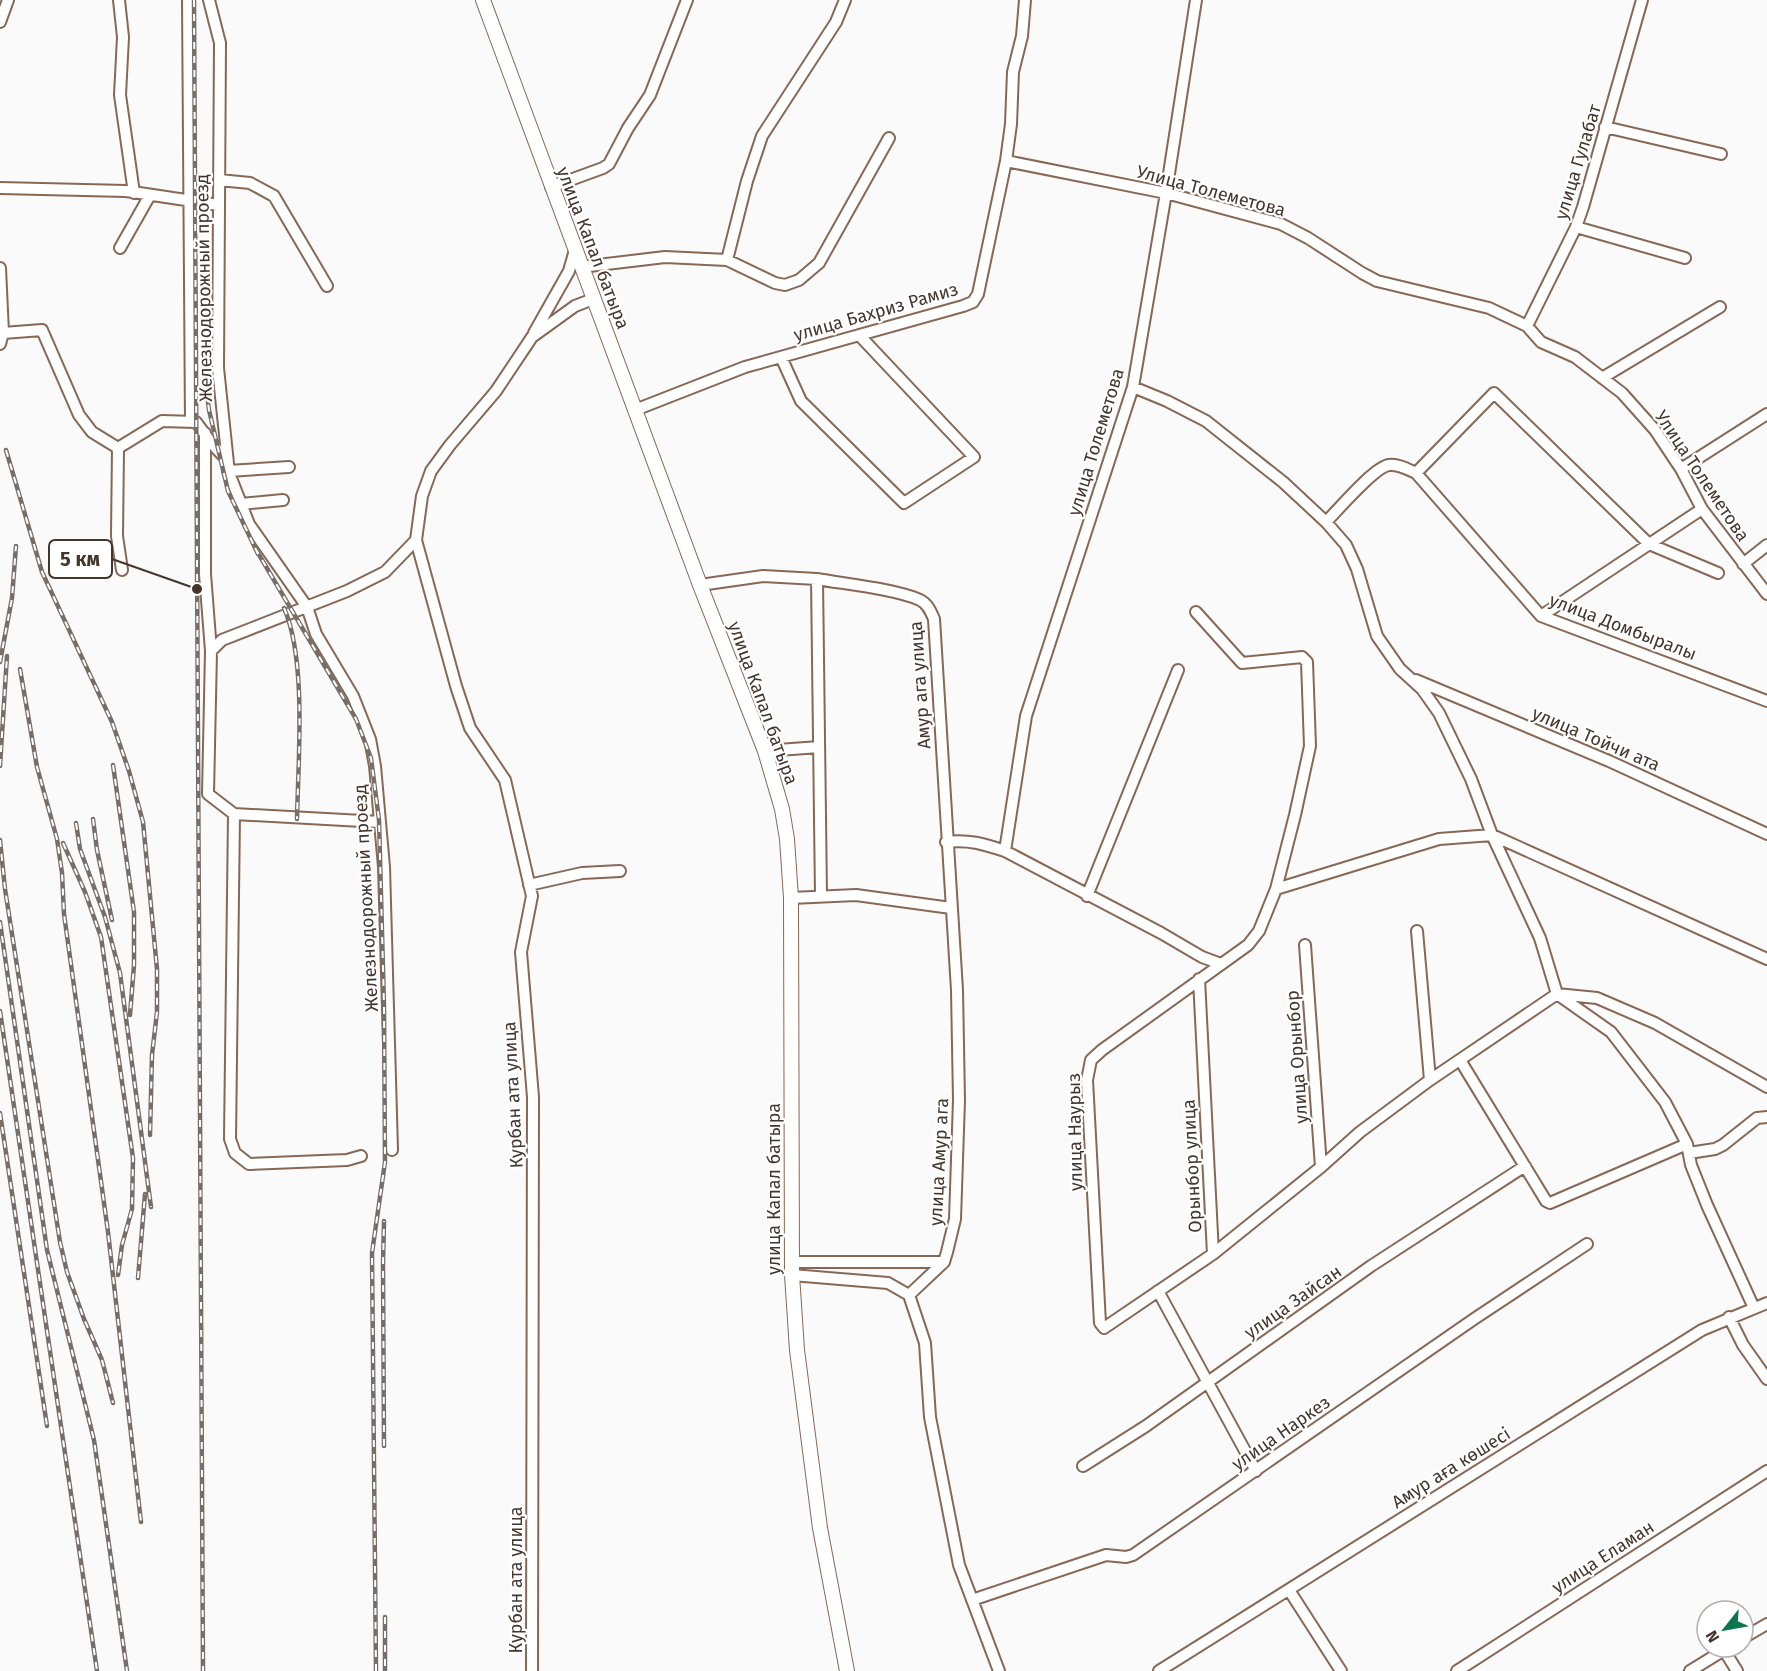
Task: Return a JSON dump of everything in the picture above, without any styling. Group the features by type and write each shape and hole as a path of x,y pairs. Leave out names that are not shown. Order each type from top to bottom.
{"main road":[{"name":"улица Капал батыра","path":"483,0 699,585 765,751 782,809 787,839 791,898 792,1268 797,1350 820,1528 848,1671"}],"street":[{"path":"0,22 8,0"},
{"path":"119,0 123,37 120,95 134,193"},
{"path":"189,0 191,422"},
{"name":"Железнодорожный проезд","path":"209,0 220,44 218,368 228,471 249,524 307,607 316,634 353,696 370,739 375,766 384,867 392,1150"},
{"path":"551,188 609,164 628,128 650,95 687,0"},
{"path":"727,260 747,181 762,136 836,22 845,0"},
{"name":"улица Бахриз Рамиз","path":"635,410 745,367 973,302 978,294 1006,161 1011,124 1013,72 1022,36 1025,0"},
{"name":"улица Толеметова","path":"1005,851 1026,716 1133,387 1196,0"},
{"name":"улица Гулабат","path":"1527,326 1576,227 1642,0"},
{"path":"1605,127 1721,154"},
{"path":"581,267 665,257 727,260 775,283 785,285 799,280 819,263 889,138"},
{"name":"Улица Толеметова","path":"1006,161 1166,193 1281,224 1377,280 1489,308 1527,326 1541,342 1575,357 1622,393 1655,430 1682,469 1702,509 1767,594"},
{"path":"219,180 250,183 274,196 327,286"},
{"path":"0,188 134,193 219,205"},
{"path":"120,248 150,195"},
{"path":"1576,227 1685,258"},
{"path":"211,651 222,640 347,591 385,572 416,540 422,496 431,471 496,391 532,337 568,271 575,250"},
{"path":"0,268 2,339 42,330 79,415 92,432 118,448"},
{"path":"532,337 575,306 593,299"},
{"path":"1602,378 1720,307"},
{"path":"781,357 801,401 904,503 974,457 859,335"},
{"path":"1133,387 1206,421 1283,482 1326,522 1346,545 1357,569 1377,636 1400,669 1422,689 1438,712 1471,779 1492,835 1540,938 1557,994 1611,1032 1665,1102 1688,1149 1707,1205 1754,1308"},
{"path":"1326,522 1375,473 1387,465 1401,466 1416,473 1494,393 1649,544 1718,573"},
{"path":"1682,469 1767,414"},
{"path":"118,448 162,422 196,422 218,452 227,459"},
{"path":"205,434 205,574 211,651 208,794 234,814 380,822"},
{"path":"118,448 117,536 122,570"},
{"path":"228,471 289,466"},
{"name":"улица Домбыралы","path":"1416,473 1541,616 1767,701"},
{"path":"241,504 283,500"},
{"path":"1541,616 1702,509"},
{"name":"Курбан ата улица","path":"416,540 456,686 470,728 505,780 532,896 521,952 533,1097 532,1671"},
{"path":"1743,564 1767,545"},
{"path":"699,585 763,576 817,579 821,896"},
{"name":"Амур ага улица","path":"817,579 897,594 922,601 930,609 934,619 946,842"},
{"name":"улица Наурыз","path":"1102,1327 1087,1080 1091,1060 1248,945 1259,931 1276,889 1310,746 1307,663 1302,657 1242,663 1196,612"},
{"path":"1087,896 1178,670"},
{"name":"улица Тойчи ата","path":"1410,678 1609,761 1767,834"},
{"path":"765,751 819,747"},
{"path":"234,814 230,1139 235,1153 249,1164 347,1160 362,1156"},
{"path":"1276,889 1439,838 1492,835 1767,959"},
{"path":"946,842 961,840 977,842 1005,851 1202,957 1221,964"},
{"name":"улица Амур ага","path":"944,1262 955,1219 960,1100 957,990 946,842"},
{"path":"529,885 582,873 620,870"},
{"path":"791,898 856,895 951,908"},
{"path":"1417,931 1430,1080"},
{"name":"улица Орынбор","path":"1305,945 1321,1167"},
{"name":"Орынбор улица","path":"1102,1327 1107,1327 1214,1254 1199,979"},
{"path":"1214,1254 1321,1167 1360,1132 1430,1080 1557,994 1597,998 1655,1023 1767,1087"},
{"path":"1460,1060 1546,1201 1554,1203 1688,1149 1714,1149 1723,1145 1762,1117 1767,1107"},
{"name":"улица Зайсан","path":"1083,1466 1146,1426 1371,1266 1525,1166"},
{"name":"улица Наркез","path":"972,1600 1106,1555 1126,1557 1133,1555 1474,1319 1587,1244"},
{"path":"792,1268 944,1262"},
{"path":"909,1295 944,1262"},
{"path":"792,1268 888,1283 909,1295 925,1343 930,1417 959,1564 999,1671"},
{"path":"1158,1291 1256,1471"},
{"name":"Амур аға көшесі","path":"1159,1671 1702,1330 1767,1303"},
{"path":"1729,1317 1743,1345 1767,1379"},
{"name":"улица Еламан","path":"1457,1671 1767,1471"},
{"path":"1289,1590 1341,1671"},
{"path":"1690,1671 1709,1659"}],"railway":[{"path":"194,0 203,1671"},
{"path":"203,363 209,410 228,491 258,554"},
{"path":"6,450 42,572 112,722 143,822 157,969 157,1012 152,1055 150,1135"},
{"path":"0,662 12,598 16,546"},
{"path":"255,548 356,719 371,758 379,820 385,1162 372,1253 376,1671"},
{"path":"284,608 296,655 300,712 297,819"},
{"path":"0,766 7,656"},
{"path":"20,669 37,767 57,839 62,873 64,914 108,1232 141,1522"},
{"path":"113,765 134,912 134,965 130,1015"},
{"path":"93,819 97,850 112,920"},
{"path":"76,823 80,849 105,917 120,973 151,1207"},
{"path":"0,840 5,889 60,1242 67,1272 102,1360 113,1403"},
{"path":"63,843 85,892 101,937 133,1158 132,1209 122,1245 118,1275"},
{"path":"0,922 47,1250 94,1440 127,1671"},
{"path":"0,1011 97,1671"},
{"path":"0,1113 47,1426"},
{"path":"138,1278 145,1194"},
{"path":"384,1221 384,1446"},
{"path":"385,1617 385,1671"}],"place":[{"name":"5 км","path":"197,589"}]}
